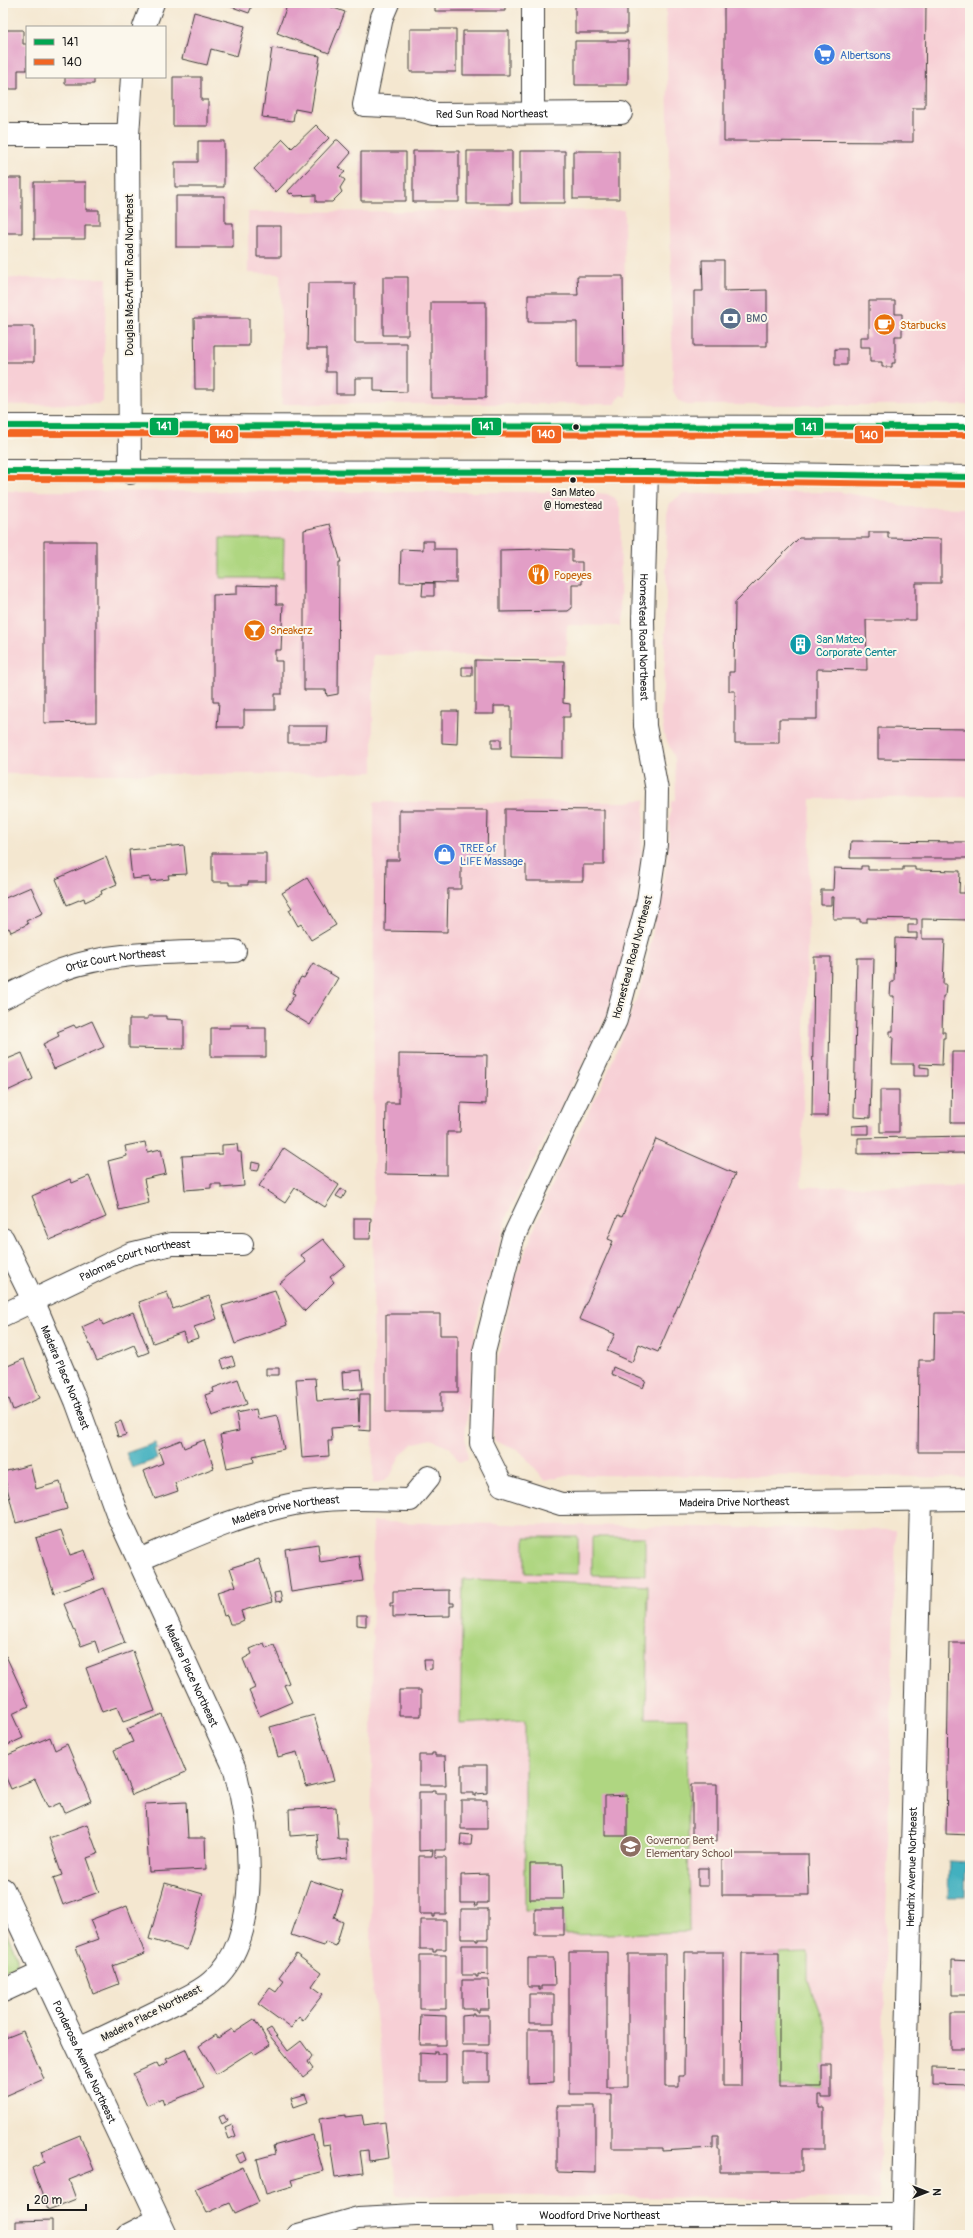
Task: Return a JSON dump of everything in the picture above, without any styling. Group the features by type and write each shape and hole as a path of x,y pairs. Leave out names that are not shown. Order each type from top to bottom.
{"street":[{"path":"144,26 153,3"},
{"name":"Red Sun Road Northeast","path":"388,3 382,17 364,105 410,107 433,114 621,113"},
{"path":"533,3 533,113"},
{"name":"Douglas MacArthur Road Northeast","path":"130,472 128,135 132,78"},
{"path":"3,135 128,135"},
{"path":"3,426 970,427"},
{"path":"3,471 647,472 970,477"},
{"name":"Homestead Road Northeast","path":"502,1485 481,1443 484,1352 513,1238 616,1020 648,900 656,845 657,790 645,726 643,620 647,472"},
{"name":"Ortiz Court Northeast","path":"3,998 62,970 99,960 138,954 235,951"},
{"name":"Madeira Place Northeast","path":"3,1238 76,1401 118,1516 234,1766 241,1794 246,1826 248,1900 244,1928 232,1956 212,1981 193,1994 79,2049"},
{"name":"Palomas Court Northeast","path":"3,1315 130,1254 171,1244 242,1244"},
{"name":"Madeira Drive Northeast","path":"139,1560 224,1523 294,1504 341,1499 410,1500 429,1477"},
{"name":"Madeira Drive Northeast","path":"502,1485 561,1504 970,1499"},
{"name":"Hendrix Avenue Northeast","path":"902,2225 921,1500"},
{"name":"Ponderosa Avenue Northeast","path":"3,1889 162,2228"},
{"path":"3,1991 42,1973"},
{"name":"Woodford Drive Northeast","path":"298,2235 358,2218 416,2216 504,2226 902,2225"},
{"path":"128,2235 162,2228"}],"shaded area":[{"path":"666,3 970,3 970,405 687,405 678,400 673,391"},
{"path":"624,210 626,397 621,395 615,404 282,404 280,274 248,273 248,212"},
{"path":"3,278 107,278 102,402 97,404 3,405"},
{"path":"3,491 587,492 607,494 615,498 621,510 620,626 567,625 566,655 373,655 373,772 286,774 3,774"},
{"path":"839,492 870,497 907,507 970,508 970,797 811,799 801,1187 970,1186 970,1478 865,1476 566,1475 545,1480 521,1452 495,1441 492,1427 495,1372 516,1276 552,1183 605,1079 642,985 667,862 671,802 676,799 675,759 664,734 661,714 665,660 667,514 670,503 682,494"},
{"path":"645,800 638,905 607,1015 508,1213 476,1323 465,1438 468,1460 459,1462 450,1447 431,1439 412,1444 400,1456 391,1475 383,1481 373,1484 374,802 628,802"},
{"name":"Governor Bent Elementary School","path":"373,1522 896,1530 879,2199 397,2195 371,1972"}],"green space":[{"path":"220,538 284,539 283,578 220,578"},
{"path":"525,1537 578,1537 578,1574 525,1573"},
{"path":"592,1537 645,1537 645,1575 592,1575"},
{"path":"463,1579 648,1586 646,1718 687,1718 689,1932 564,1935 564,1909 525,1910 525,1720 460,1724"},
{"path":"3,1926 16,1954 16,1965 3,1971"},
{"path":"808,1952 808,1980 826,2030 826,2066 822,2066 822,2087 779,2085 779,1953"}],"water":[{"path":"155,1443 157,1448 154,1449 157,1459 132,1468 126,1453"},
{"path":"949,1861 966,1862 965,1897 948,1897"}],"building":[{"path":"221,3 253,3 249,13"},
{"path":"288,3 320,3 345,12 329,53 277,33"},
{"path":"435,3 505,3 505,11 435,11"},
{"path":"575,3 627,3 627,33 575,33"},
{"name":"Albertsons","path":"724,3 926,3 925,108 913,108 913,142 724,141"},
{"path":"194,12 245,26 237,56 211,49 207,65 182,59"},
{"path":"410,29 456,29 456,72 410,72"},
{"path":"3,30 23,30 23,44 26,44 26,70 18,70 18,89 3,89"},
{"path":"463,31 509,31 509,75 463,75"},
{"path":"575,41 628,41 628,85 575,85"},
{"path":"272,48 320,56 311,112 295,109 293,121 262,117"},
{"path":"173,77 201,77 201,100 208,100 208,126 173,126"},
{"path":"65,78 94,78 94,84 65,84"},
{"path":"316,125 329,138 276,192 254,169 283,139 292,148"},
{"path":"336,140 338,140 351,153 339,167 345,172 340,176 345,180 340,188 342,192 332,202 316,202 316,195 295,196 292,193 290,194 288,191"},
{"path":"198,141 224,141 224,187 175,187 175,162 198,162"},
{"path":"413,151 459,151 459,202 413,202"},
{"path":"467,151 512,151 512,204 467,204"},
{"path":"520,151 565,151 565,203 520,203"},
{"path":"573,151 619,151 619,199 573,199"},
{"path":"361,152 406,152 406,201 361,201"},
{"path":"3,178 22,178 22,233 3,233"},
{"path":"34,182 86,182 86,210 99,210 99,225 85,225 85,239 34,239"},
{"path":"176,196 225,196 225,223 233,223 233,247 176,247"},
{"path":"257,226 281,226 281,257 257,257"},
{"name":"BMO","path":"702,260 724,260 724,291 767,290 767,346 694,346 694,291 703,291"},
{"path":"577,276 623,276 624,367 577,367 577,322 528,322 528,295 578,295"},
{"path":"383,277 408,277 408,335 383,335"},
{"path":"308,283 355,283 355,343 407,343 407,392 374,391 374,378 355,378 355,394 336,394 336,372 326,372 326,349 307,349"},
{"name":"Starbucks","path":"869,301 895,301 895,314 902,314 902,336 895,336 895,363 892,363 892,367 882,367 882,362 870,362 870,347 860,347 860,337 869,337"},
{"path":"431,302 486,302 486,398 431,398"},
{"path":"194,318 249,318 249,346 214,346 214,389 195,389"},
{"path":"3,326 34,326 34,362 3,362"},
{"path":"835,349 847,349 847,365 835,365"},
{"path":"330,524 341,562 339,562 338,694 327,696 326,690 304,690 304,530"},
{"name":"San Mateo Corporate Center","path":"869,532 888,532 888,538 941,539 941,583 916,583 916,620 866,620 867,670 817,669 817,719 779,719 779,743 735,743 735,691 729,691 729,672 734,672 735,602 799,538 869,538"},
{"path":"44,541 96,541 96,722 44,723"},
{"path":"423,541 434,541 434,549 456,549 456,583 400,582 401,549 423,550"},
{"path":"500,550 572,550 572,562 582,562 582,584 572,584 572,608 568,611 500,612"},
{"path":"423,583 434,583 434,596 422,596"},
{"path":"237,585 276,586 276,604 283,604 281,650 275,650 275,661 282,661 282,694 275,694 275,710 244,710 244,727 217,727 219,702 213,702 213,595 237,594"},
{"path":"475,660 564,661 563,703 570,704 570,717 563,717 563,758 511,757 511,706 494,706 494,714 475,714"},
{"path":"462,667 472,667 472,676 462,676"},
{"path":"442,711 458,711 457,744 442,743"},
{"path":"288,726 328,726 327,743 288,743"},
{"path":"878,728 970,729 970,760 878,759"},
{"path":"492,739 501,739 501,748 492,748"},
{"path":"505,809 604,810 604,865 583,865 583,881 526,881 526,865 505,865"},
{"path":"399,810 488,810 487,859 461,859 461,889 448,889 447,932 385,931 386,860 399,860"},
{"path":"851,841 970,842 970,858 850,858"},
{"path":"184,845 187,874 168,875 169,879 150,881 150,877 132,879 129,850"},
{"path":"212,853 266,853 266,882 248,882 248,885 229,885 229,882 212,882"},
{"path":"106,857 117,884 101,891 102,894 85,902 84,898 67,905 56,879"},
{"path":"861,866 868,866 868,870 903,870 903,867 915,867 915,870 960,871 959,893 965,893 965,885 970,885 970,920 922,919 922,939 945,939 943,984 946,984 945,996 943,996 942,1032 945,1032 945,1038 943,1038 942,1065 920,1064 920,1067 929,1068 929,1076 914,1076 914,1064 892,1064 893,1037 890,1037 890,1031 893,1031 894,996 890,996 891,982 894,982 895,938 917,939 917,933 908,933 908,925 917,925 917,919 867,918 867,922 860,922 860,919 833,919 834,897 831,897 831,905 821,905 821,890 833,890 834,868 861,869"},
{"path":"307,878 336,925 311,940 301,924 298,926 289,910 292,908 282,893"},
{"path":"31,887 43,913 26,921 28,924 11,932 9,928 3,931 3,899"},
{"path":"814,957 831,957 828,1116 812,1116"},
{"path":"857,958 874,958 870,1118 854,1117"},
{"path":"313,963 338,978 310,1025 285,1010 295,994 292,993 301,977 304,978"},
{"path":"148,1016 166,1016 166,1019 184,1020 184,1049 129,1048 129,1019 148,1019"},
{"path":"92,1021 104,1047 54,1069 43,1044 59,1036 57,1032 74,1025 76,1028"},
{"path":"230,1025 248,1025 248,1028 266,1028 266,1057 211,1057 211,1028 230,1028"},
{"path":"952,1052 970,1052 970,1123 951,1123"},
{"path":"22,1053 33,1079 3,1093 3,1056 5,1060"},
{"path":"399,1054 487,1055 486,1104 461,1103 460,1132 447,1132 447,1175 385,1174 386,1103 399,1103"},
{"path":"880,1090 899,1090 899,1132 880,1132"},
{"path":"869,1125 869,1134 852,1134 852,1126"},
{"path":"970,1136 970,1153 858,1154 858,1138"},
{"path":"656,1139 735,1174 658,1352 639,1344 632,1362 607,1351 615,1334 579,1319 613,1241 608,1239 618,1215 622,1217"},
{"path":"145,1142 147,1152 161,1149 166,1174 144,1179 149,1203 119,1210 108,1161 127,1156 125,1146"},
{"path":"237,1144 238,1152 241,1152 244,1186 221,1188 221,1184 211,1184 211,1188 185,1190 182,1156 222,1154 222,1145"},
{"path":"284,1148 339,1185 325,1207 295,1188 285,1203 259,1186"},
{"path":"252,1162 260,1164 258,1171 251,1170"},
{"path":"89,1176 106,1217 50,1240 32,1196 70,1179 72,1183"},
{"path":"341,1189 346,1192 342,1199 336,1196"},
{"path":"354,1218 371,1218 370,1239 354,1239"},
{"path":"323,1239 345,1265 330,1277 334,1282 305,1311 280,1283 306,1262 301,1255"},
{"path":"275,1290 287,1325 235,1344 222,1306"},
{"path":"167,1292 173,1309 209,1296 217,1319 194,1327 198,1338 186,1342 183,1332 153,1343 139,1302"},
{"path":"133,1312 149,1352 139,1356 134,1345 97,1361 82,1327 100,1319 103,1325"},
{"path":"935,1313 970,1313 970,1452 918,1452 919,1360 934,1360"},
{"path":"386,1314 440,1314 440,1335 458,1335 458,1392 441,1392 441,1412 386,1412"},
{"path":"232,1356 235,1365 224,1369 221,1360"},
{"path":"24,1359 40,1398 13,1410 9,1399 3,1402 3,1368"},
{"path":"613,1367 646,1381 643,1388 611,1374"},
{"path":"266,1368 279,1368 279,1375 266,1375"},
{"path":"361,1370 363,1389 343,1390 342,1372"},
{"path":"315,1378 317,1401 358,1398 359,1422 360,1394 370,1394 370,1431 359,1430 360,1426 331,1428 332,1441 328,1441 329,1456 302,1458 296,1379"},
{"path":"238,1379 247,1404 212,1416 205,1395 214,1392 213,1388"},
{"path":"256,1409 258,1419 277,1415 284,1449 253,1456 254,1462 227,1468 220,1435 239,1431 236,1413"},
{"path":"121,1421 126,1435 118,1437 114,1423"},
{"path":"181,1440 184,1448 204,1440 214,1468 175,1483 178,1491 155,1499 144,1471 163,1463 158,1449"},
{"path":"30,1465 36,1489 60,1482 67,1509 16,1523 3,1472"},
{"path":"61,1530 70,1555 85,1550 95,1579 54,1593 36,1538"},
{"path":"318,1544 320,1562 359,1556 363,1581 291,1592 285,1549"},
{"path":"259,1559 272,1602 241,1611 244,1620 236,1624 230,1624 227,1615 224,1616 217,1592 236,1586 230,1568"},
{"path":"104,1588 125,1643 99,1653 95,1641 81,1646 64,1604"},
{"path":"450,1590 450,1603 454,1603 454,1606 450,1606 450,1616 393,1617 393,1606 390,1606 390,1603 393,1603 393,1591"},
{"path":"280,1592 282,1601 276,1602 274,1593"},
{"path":"357,1615 366,1615 366,1626 357,1625"},
{"path":"264,1643 266,1648 274,1645 289,1683 284,1685 292,1702 260,1716 249,1691 255,1688 243,1659 252,1654 250,1649"},
{"path":"949,1643 970,1643 970,1835 946,1834"},
{"path":"133,1651 155,1711 123,1722 117,1707 102,1712 86,1668"},
{"path":"6,1656 29,1706 12,1714 23,1738 3,1747 3,1657"},
{"path":"424,1660 432,1660 432,1669 425,1670"},
{"path":"399,1690 421,1690 421,1716 399,1716"},
{"path":"162,1714 186,1772 132,1795 114,1750 133,1742 127,1729"},
{"path":"314,1715 334,1780 306,1787 297,1752 278,1757 270,1727"},
{"path":"50,1737 55,1750 67,1744 91,1801 64,1813 60,1803 48,1808 35,1779 11,1789 3,1771 3,1757"},
{"path":"432,1753 435,1753 435,1756 445,1756 446,1785 419,1785 419,1755 432,1755"},
{"path":"461,1765 487,1765 487,1793 476,1794 476,1796 474,1796 474,1793 461,1793"},
{"path":"692,1784 717,1784 717,1841 692,1841"},
{"path":"432,1790 435,1790 435,1793 446,1793 446,1850 435,1850 435,1857 446,1857 446,1914 435,1914 435,1917 433,1917 433,1914 419,1914 419,1856 432,1856 433,1850 419,1851 419,1792 432,1792"},
{"path":"627,1795 627,1836 605,1836 605,1796"},
{"path":"461,1800 487,1800 487,1829 461,1829"},
{"path":"186,1802 188,1838 205,1838 206,1869 149,1872 145,1804"},
{"path":"336,1807 338,1839 347,1839 348,1858 319,1861 317,1834 290,1836 289,1809"},
{"path":"87,1824 98,1854 87,1858 99,1892 63,1905 53,1878 62,1875 49,1838"},
{"path":"461,1834 472,1835 471,1845 460,1845"},
{"path":"722,1854 808,1854 809,1895 722,1895"},
{"path":"530,1864 563,1864 564,1899 530,1899"},
{"path":"698,1868 708,1868 708,1886 698,1886"},
{"path":"488,1874 488,1903 477,1903 477,1906 474,1906 475,1903 461,1903 461,1875"},
{"path":"310,1880 343,1891 334,1918 343,1922 336,1946 325,1942 324,1946 291,1935"},
{"path":"165,1883 203,1894 187,1950 149,1939"},
{"path":"127,1906 145,1954 113,1966 119,1984 93,1994 76,1947 98,1939 90,1920"},
{"path":"461,1909 488,1909 488,1939 478,1939 478,1941 476,1941 476,1939 461,1939"},
{"path":"535,1909 564,1909 564,1935 535,1935"},
{"path":"420,1920 446,1920 446,1949 436,1949 436,1952 433,1952 433,1949 420,1949"},
{"path":"462,1945 488,1945 488,1975 478,1974 478,1977 476,1977 476,1975 462,1975"},
{"path":"569,1952 607,1952 607,2087 628,2087 628,1954 665,1954 665,2087 679,2087 679,2076 684,2076 685,1952 723,1952 723,2086 741,2086 742,1953 779,1953 779,2087 822,2087 822,2065 831,2065 831,2098 822,2098 822,2095 819,2095 819,2108 824,2108 824,2150 802,2150 802,2172 720,2172 720,2149 718,2149 718,2136 713,2136 713,2148 662,2151 662,2148 611,2148 611,2094 569,2094"},
{"path":"296,1954 321,1973 312,1986 323,1994 303,2020 299,2017 291,2028 258,2004 270,1988 276,1992 284,1981 279,1977"},
{"path":"420,1955 446,1955 446,2009 420,2009"},
{"path":"528,1958 554,1958 555,1986 541,1986 541,1990 539,1990 539,1987 528,1987"},
{"path":"952,1960 970,1961 970,1995 952,1995"},
{"path":"462,1980 488,1980 489,2009 479,2009 479,2012 477,2012 477,2009 462,2009"},
{"path":"529,1994 554,1994 554,2023 529,2023"},
{"path":"472,2013 474,2013 474,2015 489,2015 489,2045 462,2045 462,2016 472,2015"},
{"path":"951,2014 970,2014 970,2049 951,2049"},
{"path":"421,2015 446,2016 446,2045 420,2045"},
{"path":"254,2019 270,2045 254,2055 252,2051 216,2074 199,2046 216,2035 218,2038 232,2029 234,2032"},
{"path":"271,2028 288,2051 301,2041 312,2056 308,2062 313,2069 303,2077 266,2031"},
{"path":"528,2029 554,2029 554,2083 528,2084"},
{"path":"23,2031 44,2079 3,2097 3,2039"},
{"path":"187,2049 204,2088 164,2104 162,2098 147,2105 133,2074 157,2063 159,2067 168,2062 166,2059"},
{"path":"434,2051 437,2051 437,2054 446,2054 446,2082 420,2082 420,2053 434,2054"},
{"path":"463,2053 489,2053 489,2082 463,2082"},
{"path":"933,2067 970,2068 970,2086 933,2085"},
{"path":"305,2094 308,2102 294,2107 291,2098"},
{"path":"557,2106 595,2106 595,2173 557,2172"},
{"path":"224,2115 227,2121 222,2124 219,2117"},
{"path":"345,2115 345,2117 362,2115 364,2125 385,2122 389,2158 369,2161 368,2150 360,2151 363,2173 335,2177 330,2144 323,2145 319,2119"},
{"path":"232,2125 236,2136 229,2139 225,2128"},
{"path":"80,2135 94,2170 69,2180 76,2199 48,2210 32,2168 45,2162 41,2151"},
{"path":"313,2135 323,2171 291,2180 293,2186 266,2194 257,2159 275,2154 273,2146"},
{"path":"244,2152 247,2160 240,2163 236,2155"},
{"path":"243,2167 259,2202 235,2213 230,2203 207,2213 195,2189"},
{"path":"52,2220 52,2235 16,2235 16,2221"}],"transit line":[{"name":"141","path":"3,426 970,427"},
{"name":"140","path":"3,434 970,435"},
{"name":"141","path":"3,471 647,472 970,477"},
{"name":"140","path":"3,479 647,480 970,485"}],"place":[{"name":"Albertsons","path":"825,55"},
{"name":"BMO","path":"731,318"},
{"name":"Starbucks","path":"885,325"},
{"name":"San Mateo @ Homestead","path":"573,480"},
{"name":"Popeyes","path":"538,575"},
{"name":"Sneakerz","path":"254,630"},
{"name":"San Mateo Corporate Center","path":"800,645"},
{"name":"TREE of LIFE Massage","path":"445,854"},
{"name":"Governor Bent Elementary School","path":"630,1846"}]}
